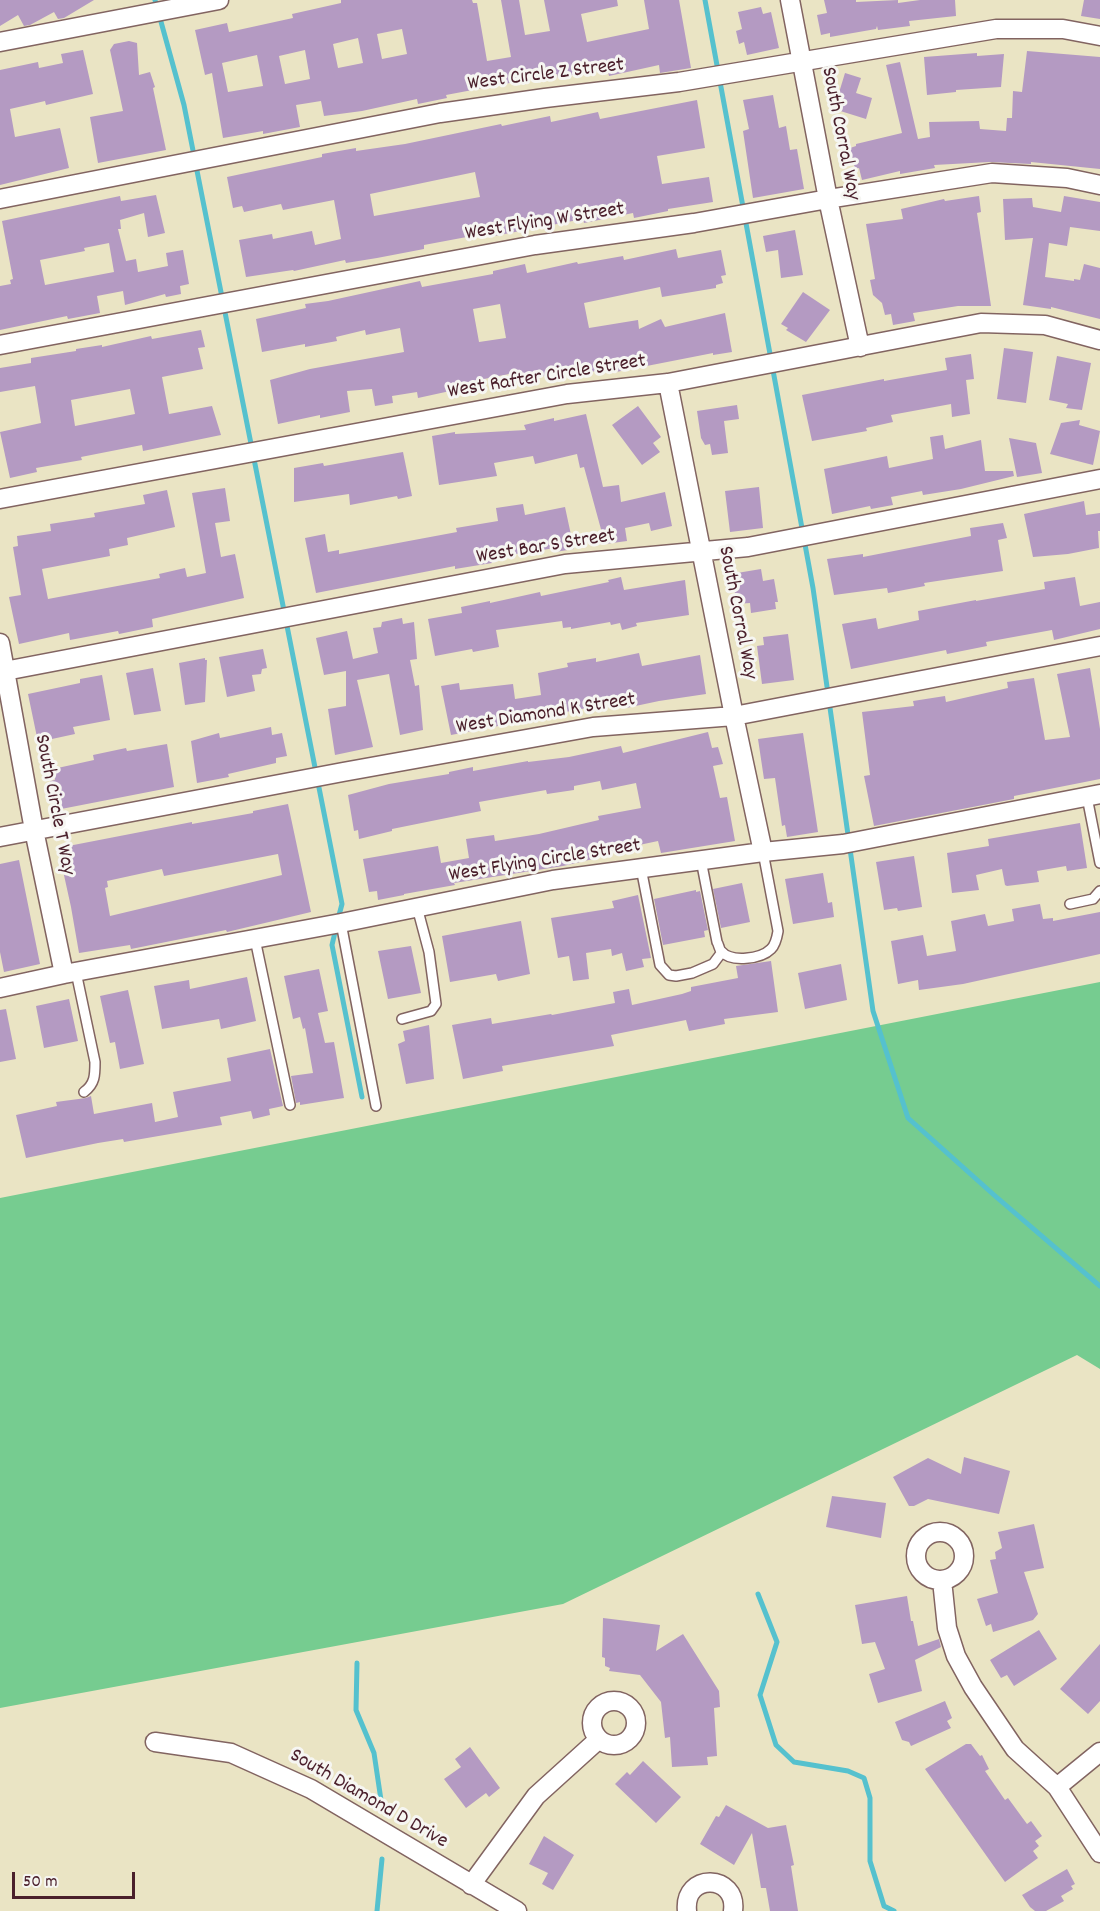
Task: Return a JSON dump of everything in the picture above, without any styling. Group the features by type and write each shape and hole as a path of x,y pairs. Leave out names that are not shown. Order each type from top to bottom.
{"street":[{"path":"0,42 219,0"},
{"name":"South Corral Way","path":"790,0 828,199 860,347"},
{"name":"West Circle Z Street","path":"0,199 440,112 679,82 996,29 1063,30 1100,36"},
{"name":"West Flying W Street","path":"0,345 535,245 693,223 992,173 1067,178 1100,185"},
{"name":"West Rafter Circle Street","path":"0,499 567,394 668,383 981,323 1045,325 1100,340"},
{"name":"South Corral Way","path":"668,383 700,551 764,852"},
{"name":"West Bar S Street","path":"3,671 565,564 760,545 1100,479"},
{"name":"South Circle T Way","path":"0,643 3,671 34,831 70,973"},
{"name":"West Diamond K Street","path":"0,837 593,727 734,716 1100,646"},
{"name":"West Flying Circle Street","path":"0,988 341,923 553,879 843,844 1093,796"},
{"path":"942,1580 947,1628 956,1656 973,1687 1015,1749 1057,1787 1100,1853"},
{"path":"471,1885 536,1796 599,1739"},
{"name":"South Diamond D Drive","path":"155,1742 231,1753 311,1789 517,1911"},
{"path":"1057,1787 1100,1752"},
{"path":"687,1911 686,1900 689,1893 695,1887 709,1882 717,1883 730,1892 733,1911"}],"lane":[{"path":"1093,796 1100,863"},
{"path":"701,860 717,942 722,952 733,958 745,958 764,954 772,948 778,931 764,852"},
{"path":"642,868 660,965 664,971 676,976 704,969 713,964 722,952"},
{"path":"1070,904 1093,899 1100,891"},
{"path":"402,1019 431,1011 436,1004 429,952 417,907"},
{"path":"341,923 376,1106"},
{"path":"255,939 290,1105"},
{"path":"70,973 95,1062 92,1087 84,1092"}],"green space":[{"path":"1100,982 1100,1369 1077,1355 563,1604 0,1708 0,1198"}],"building":[{"path":"0,0 94,0 64,18 58,19 54,12 24,26 18,15 0,26"},
{"path":"341,0 472,0 473,3 477,3 487,61 511,57 501,0 519,0 525,35 550,31 544,0 617,0 618,6 581,14 587,42 649,29 644,0 679,0 691,68 660,73 659,65 609,76 607,68 558,78 557,74 446,95 447,98 418,104 417,99 362,111 324,116 321,101 296,105 300,127 223,138 212,73 205,75 195,30 227,23 229,32 293,18 292,14 341,3","holes":["402,29 407,54 382,59 377,34","358,38 363,63 338,68 333,44","305,50 310,79 285,84 279,56","257,55 263,86 228,92 222,63"]},
{"path":"824,0 856,0 856,2 898,0 898,3 920,0 955,0 956,16 909,21 910,26 878,30 877,26 876,29 830,37 830,33 821,35 817,15 827,13"},
{"path":"1084,0 1100,0 1100,19 1081,16"},
{"path":"761,7 763,14 771,12 779,48 747,55 744,42 739,44 736,31 742,29 738,12"},
{"path":"129,41 137,43 139,75 150,72 155,87 153,88 166,150 98,163 90,117 123,111 110,50 114,44"},
{"path":"83,50 93,94 46,105 45,101 10,109 15,137 60,128 69,168 0,185 0,70 38,62 39,68 63,63 61,54"},
{"path":"1027,51 1100,57 1100,169 1031,162 1031,164 990,162 934,165 935,168 900,174 900,171 862,180 859,168 855,169 850,148 856,144 902,133 886,65 900,62 918,139 930,137 929,122 979,121 980,129 1006,131 1007,118 1012,118 1013,91 1022,92"},
{"path":"977,53 977,56 1004,54 1001,87 956,90 956,92 927,95 924,57"},
{"path":"845,73 861,78 856,93 872,98 866,119 834,109"},
{"path":"773,95 779,128 786,126 790,150 797,149 804,189 753,198 743,131 749,129 743,100"},
{"path":"697,100 705,148 657,156 662,184 709,177 713,202 668,209 668,211 634,218 633,213 584,223 583,219 489,237 488,233 424,245 424,249 377,258 346,263 345,260 294,271 246,277 239,240 272,234 273,239 312,231 315,245 341,239 334,200 283,210 281,204 244,212 242,206 233,208 227,177 322,157 322,154 356,148 356,151 405,144 550,116 551,122 598,112 600,119","holes":["475,172 480,197 374,216 370,194"]},
{"path":"156,195 165,233 148,237 144,213 120,220 121,229 118,229 126,261 136,259 138,272 168,266 166,253 183,250 189,284 180,286 181,294 166,297 165,294 125,305 123,291 97,296 100,313 68,319 67,316 0,330 0,286 11,284 10,280 13,279 2,221 120,196 121,201","holes":["109,243 114,272 45,285 40,260 85,251 84,248"]},
{"path":"979,196 981,212 977,213 991,306 958,306 913,313 915,321 893,325 891,314 885,315 882,303 873,295 870,280 875,279 866,224 903,219 901,209 944,199 945,201"},
{"path":"1064,196 1100,202 1100,231 1070,227 1067,246 1049,243 1045,277 1074,281 1074,279 1080,280 1084,264 1100,268 1100,319 1051,307 1051,309 1023,305 1033,238 1005,240 1003,199 1032,198 1033,207 1061,212"},
{"path":"795,230 803,275 781,278 778,250 766,252 763,236"},
{"path":"676,249 678,258 721,250 726,275 721,276 723,283 716,285 716,288 662,297 660,287 584,303 589,328 638,320 639,329 661,319 665,327 725,313 732,352 713,355 713,353 616,372 616,367 576,375 572,370 516,382 514,373 449,386 450,391 418,398 417,392 392,396 393,403 375,406 372,389 347,391 350,412 320,418 320,415 278,424 270,380 310,369 404,352 400,328 366,335 365,330 336,337 337,341 262,352 256,319 306,308 305,304 420,281 422,287 493,274 493,271 525,264 527,273 577,262 578,264 623,256 624,260","holes":["500,304 506,338 479,342 473,309"]},
{"path":"803,292 830,310 806,342 786,330 788,328 781,324"},
{"path":"201,330 205,347 198,348 203,369 162,377 169,414 212,406 221,435 143,451 142,445 81,457 82,460 36,468 37,472 10,478 0,432 41,423 35,386 0,392 0,368 31,363 31,358 76,351 76,349 102,345 102,347 151,336 152,339","holes":["130,389 135,414 75,426 71,400"]},
{"path":"1004,348 1033,352 1026,403 997,399"},
{"path":"971,354 974,379 966,380 970,414 952,417 951,404 891,415 893,422 866,428 867,431 812,441 802,395 884,379 884,381 947,370 945,358"},
{"path":"1057,356 1091,363 1082,410 1066,408 1068,404 1049,400"},
{"path":"737,405 739,419 724,421 728,453 712,455 710,444 705,445 701,438 697,411"},
{"path":"638,406 661,437 653,443 660,452 642,465 612,425"},
{"path":"586,414 603,487 619,485 621,502 665,492 672,526 651,531 649,523 625,528 627,541 605,544 584,467 580,468 577,454 535,464 533,456 494,463 497,476 439,485 432,436 455,432 455,434 526,430 524,425"},
{"path":"1080,420 1079,425 1100,431 1093,465 1050,454 1061,423"},
{"path":"943,435 945,449 981,440 985,471 1013,471 1014,476 961,489 923,495 922,491 891,497 893,505 871,509 870,506 832,514 824,469 887,456 889,468 933,459 930,437"},
{"path":"1009,438 1036,443 1042,473 1017,477"},
{"path":"403,452 412,496 398,499 397,496 350,505 349,494 294,502 294,468 323,463 324,466"},
{"path":"759,487 763,528 730,532 725,491"},
{"path":"225,488 230,521 215,523 221,557 235,554 244,598 152,619 153,627 119,634 118,631 70,640 69,633 19,644 9,597 21,595 13,547 18,546 17,536 51,531 50,524 95,517 94,513 145,504 143,495 167,490 175,527 127,538 128,545 109,549 110,556 42,569 48,599 160,578 159,574 185,568 187,577 206,573 192,493"},
{"path":"1084,501 1086,515 1100,513 1099,548 1033,557 1024,514"},
{"path":"523,504 525,515 565,507 574,549 555,552 555,548 491,558 492,563 455,569 455,566 316,593 305,538 325,534 328,552 339,550 339,554 457,532 456,528 498,521 496,508"},
{"path":"1003,523 1007,538 998,540 1003,571 924,583 925,586 888,593 887,588 834,595 827,559 863,554 863,557 971,536 970,528"},
{"path":"761,569 763,581 774,579 778,602 775,602 776,609 751,613 750,603 736,604 734,585 737,573"},
{"path":"621,577 624,590 685,580 689,615 636,623 637,626 622,630 620,623 611,625 610,622 571,629 571,627 563,628 562,621 496,630 499,647 435,656 428,619 462,613 461,607 540,592 541,596 609,582 608,580"},
{"path":"1075,577 1080,606 1100,602 1100,629 1054,640 1052,630 986,642 987,646 947,654 946,650 851,669 842,624 876,618 878,629 919,620 918,611 1045,589 1044,582"},
{"path":"402,618 403,624 414,622 417,659 410,660 415,686 419,685 423,730 400,735 389,674 357,680 373,747 335,755 328,709 346,706 346,671 324,675 316,638 347,631 353,659 378,653 373,628 381,627 382,622"},
{"path":"788,634 794,680 762,684 757,646 764,645 763,637"},
{"path":"263,649 267,668 262,669 261,674 252,675 255,691 227,697 219,657"},
{"path":"639,653 642,666 700,655 706,694 626,708 625,701 544,716 543,710 517,714 519,722 451,735 441,686 459,683 460,690 513,684 515,699 541,695 538,673 568,667 567,663 596,658 596,662"},
{"path":"205,658 207,660 205,702 185,705 179,663"},
{"path":"153,668 161,711 134,715 126,673"},
{"path":"1090,668 1100,729 1100,779 1014,796 1014,799 874,826 864,776 870,775 862,712 914,706 913,701 945,696 946,702 1008,688 1007,682 1034,678 1045,740 1070,737 1057,674"},
{"path":"102,675 110,720 73,727 75,734 38,742 28,694 80,683 80,679"},
{"path":"271,727 272,735 282,733 287,756 276,758 276,763 228,774 229,777 197,783 191,741 219,733 220,738"},
{"path":"708,732 712,748 718,747 723,764 713,766 720,798 727,797 735,841 661,853 658,841 592,855 593,859 563,866 454,883 455,885 378,900 377,891 369,892 363,859 438,846 441,863 469,858 466,839 494,835 495,841 539,834 599,820 598,816 641,808 636,783 602,790 600,781 574,786 574,790 547,794 546,790 479,802 481,811 392,829 392,831 359,839 358,830 354,831 348,795 473,767 473,771 528,761 569,757 621,746 623,753"},
{"path":"803,733 818,832 787,837 785,825 782,826 775,778 764,779 758,739"},
{"path":"167,744 174,787 56,810 50,781 55,780 53,769 94,760 93,755 126,748 127,751"},
{"path":"288,804 311,912 227,932 226,930 131,949 130,945 79,953 58,848 192,822 192,824 253,813 253,811","holes":["278,854 282,875 110,916 105,888 108,887 107,881 162,869 164,876"]},
{"path":"1080,823 1087,868 1067,871 1066,866 1037,871 1039,882 1007,886 1002,869 976,875 979,890 952,893 947,853 989,846 988,839"},
{"path":"914,856 922,907 898,911 897,908 884,910 876,862"},
{"path":"19,860 40,964 4,972 0,952 0,864"},
{"path":"823,873 828,903 832,902 834,917 793,924 785,879"},
{"path":"742,883 750,922 721,928 713,889"},
{"path":"696,890 696,892 700,891 708,930 704,931 705,937 663,945 654,899"},
{"path":"638,895 651,958 642,959 644,967 626,971 622,953 612,956 611,949 586,953 589,979 573,981 569,956 558,958 551,918 614,908 612,901"},
{"path":"1040,904 1043,919 1053,918 1053,921 1100,912 1100,954 963,984 919,990 918,980 898,984 891,941 923,935 927,956 956,951 951,921 985,914 988,926 1014,921 1012,909"},
{"path":"521,921 530,974 498,981 496,974 450,982 442,936"},
{"path":"411,946 421,993 388,999 378,951"},
{"path":"771,961 778,1012 724,1019 725,1024 689,1031 686,1020 611,1035 614,1046 502,1066 503,1071 463,1079 452,1025 491,1018 492,1024 615,1003 613,992 629,989 632,1005 682,994 691,991 691,987 738,978 736,966"},
{"path":"841,964 847,1000 805,1009 798,973"},
{"path":"319,969 328,1011 318,1013 325,1043 334,1042 344,1098 300,1105 300,1102 296,1103 291,1076 313,1073 305,1028 303,1029 300,1017 293,1019 284,976"},
{"path":"247,977 256,1021 221,1029 219,1019 162,1029 154,986 189,980 190,989"},
{"path":"128,990 144,1064 120,1069 115,1042 110,1043 100,996"},
{"path":"69,999 78,1041 44,1048 36,1006"},
{"path":"6,1009 16,1059 0,1062 0,1010"},
{"path":"429,1025 434,1079 406,1084 398,1044 405,1041 403,1031"},
{"path":"270,1049 283,1106 269,1109 270,1115 253,1119 251,1111 220,1117 222,1125 124,1142 123,1139 98,1143 26,1158 16,1115 57,1106 56,1102 91,1096 94,1114 152,1103 155,1122 178,1117 173,1092 231,1081 227,1058"},
{"path":"964,1457 1010,1471 999,1514 928,1499 909,1506 893,1477 928,1458 961,1474"},
{"path":"832,1496 886,1503 881,1538 826,1527"},
{"path":"1034,1524 1044,1568 1024,1572 1038,1614 1033,1620 993,1632 991,1624 986,1626 977,1599 998,1593 990,1560 996,1559 995,1552 1002,1548 998,1532"},
{"path":"907,1596 918,1646 939,1639 941,1647 915,1660 922,1691 878,1703 869,1674 885,1669 875,1642 862,1644 855,1605"},
{"path":"603,1618 660,1625 656,1651 683,1634 719,1691 720,1707 714,1708 717,1756 707,1757 708,1765 672,1767 670,1737 665,1738 661,1702 640,1675 609,1671 610,1668 605,1666 605,1658 602,1657"},
{"path":"1039,1630 1057,1659 1014,1686 1007,1675 1001,1678 990,1660"},
{"path":"1100,1644 1100,1701 1088,1714 1060,1689"},
{"path":"945,1701 952,1718 947,1721 951,1728 911,1746 909,1742 902,1740 895,1722"},
{"path":"966,1744 971,1744 980,1756 982,1755 989,1769 985,1771 1005,1800 1008,1798 1027,1824 1031,1821 1042,1836 1035,1841 1039,1846 1033,1851 1038,1858 1005,1882 925,1769"},
{"path":"470,1747 500,1788 489,1797 486,1793 466,1808 444,1779 461,1767 455,1759"},
{"path":"643,1761 681,1797 656,1823 615,1784 627,1772 630,1775"},
{"path":"726,1805 768,1828 786,1825 794,1865 791,1866 798,1911 770,1911 766,1888 761,1888 752,1833 734,1865 700,1844 716,1816 719,1817"},
{"path":"544,1836 574,1855 553,1890 542,1884 548,1873 529,1864"},
{"path":"1067,1869 1075,1884 1071,1886 1073,1889 1061,1896 1064,1901 1046,1911 1035,1911 1030,1907 1022,1895"}],"waterway":[{"path":"155,0 184,105 342,904 338,919"},
{"path":"705,0 813,588 873,1011 908,1118 1100,1286"},
{"path":"336,928 332,945 362,1097"},
{"path":"758,1594 777,1642 760,1695 776,1745 794,1762 848,1771 864,1778 870,1798 870,1861 884,1906 894,1911"},
{"path":"357,1663 356,1710 374,1753 381,1800"},
{"path":"377,1911 382,1859"}]}
